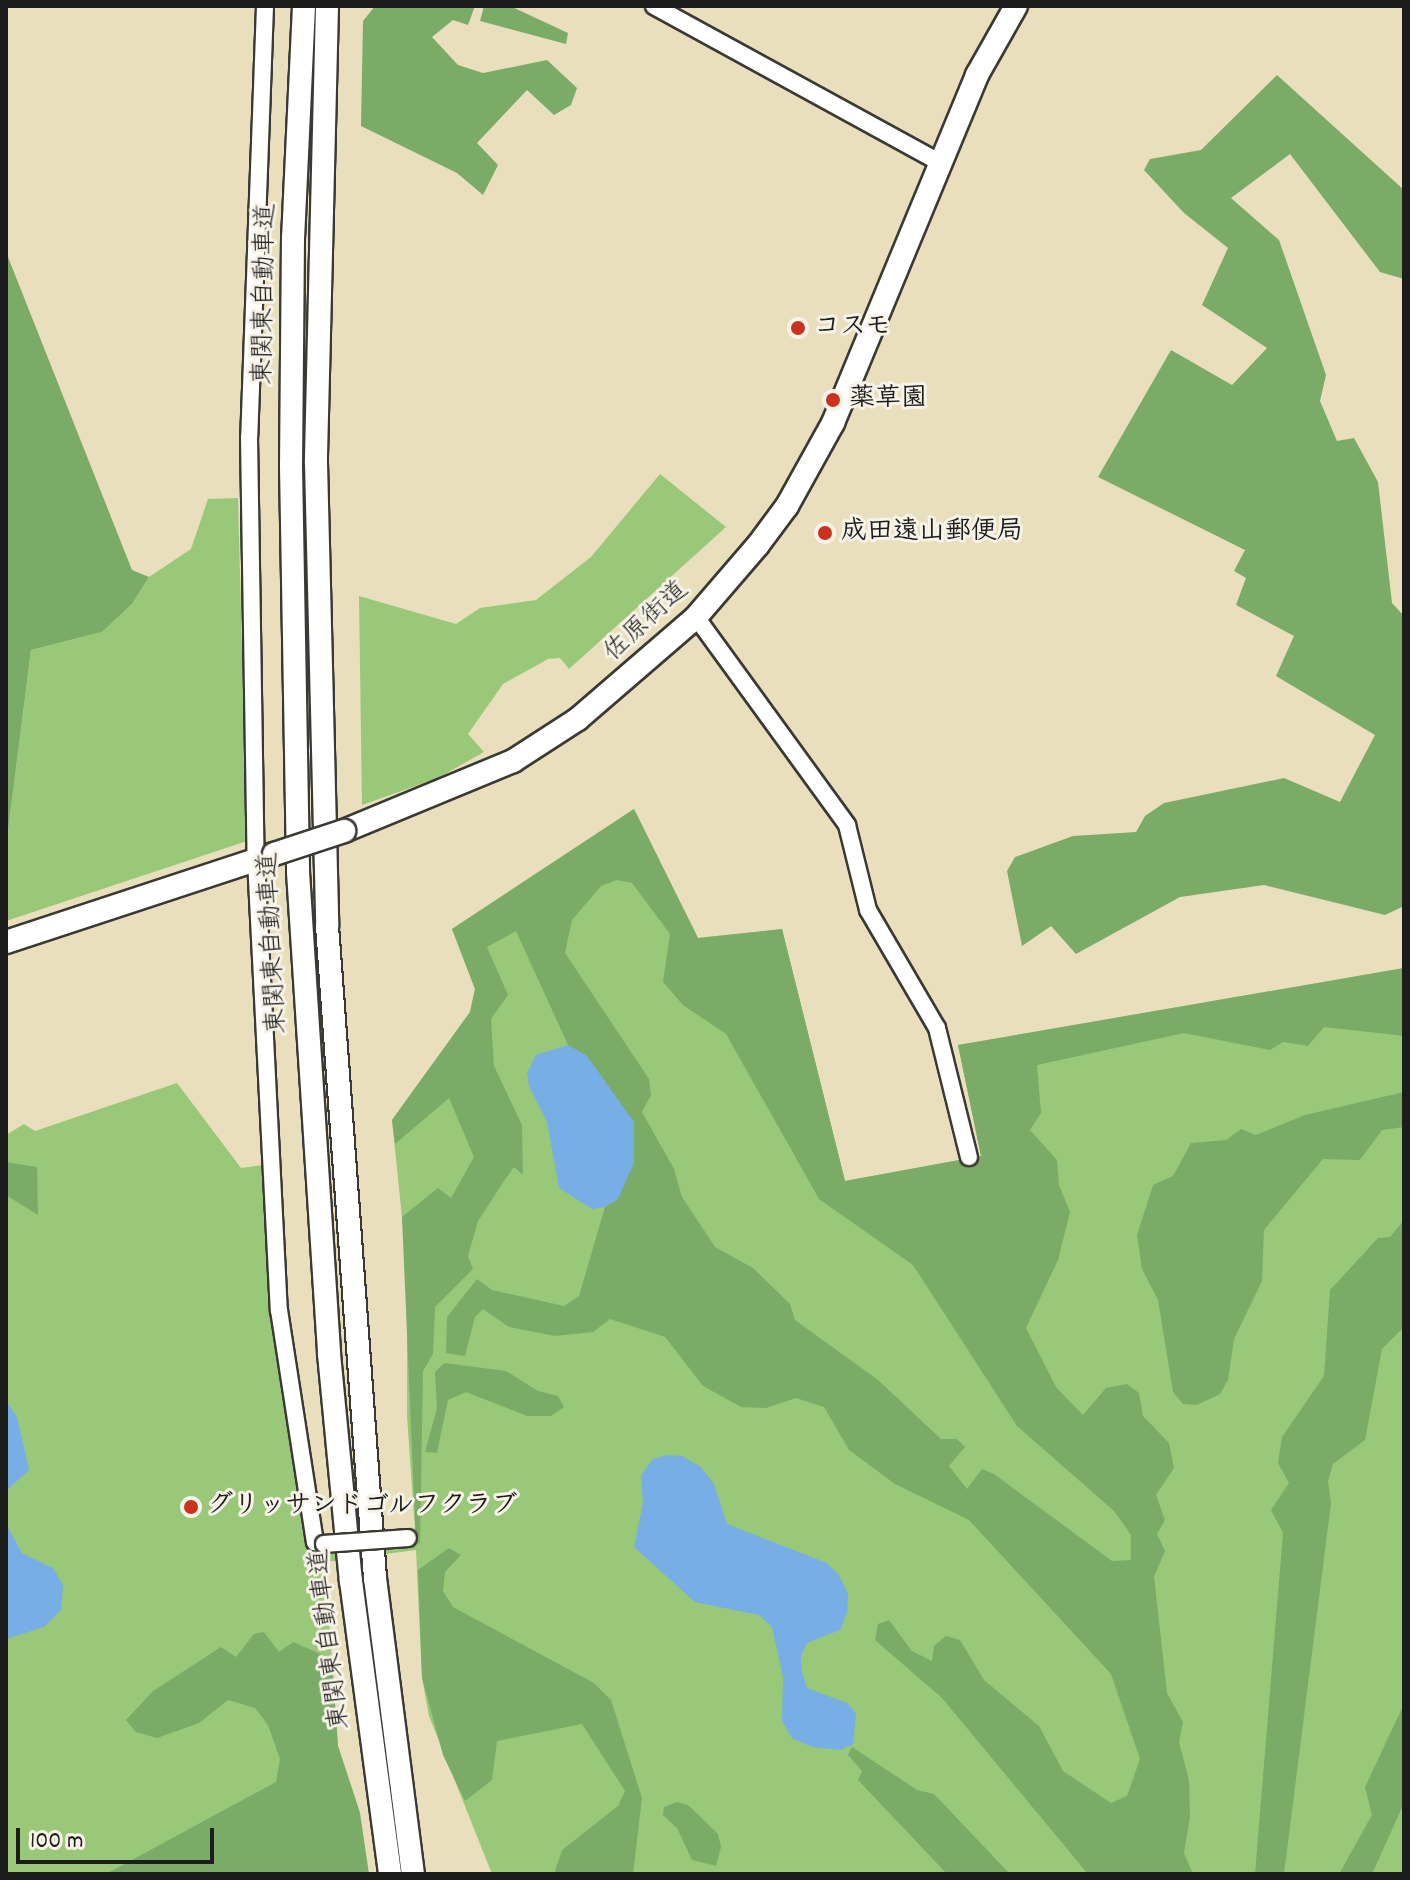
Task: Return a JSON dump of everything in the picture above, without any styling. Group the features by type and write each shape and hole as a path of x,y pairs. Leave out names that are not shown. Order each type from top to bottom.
{"highway":[{"name":"東関東自動車道","path":"304,6 293,237 291,436 298,872 329,1354 351,1581 390,1874"},
{"name":"東関東自動車道","path":"327,6 316,463 327,926 375,1578 413,1874"},
{"name":"佐原街道","path":"6,942 418,805 544,743 620,686 696,617 787,506 813,461 857,370 977,75 1016,6"}],"street":[{"path":"265,6 249,437 279,1310 315,1542 408,1538"},
{"path":"654,6 941,163"},
{"path":"696,617 847,825 868,910 937,1028 969,1157"}],"green space":[{"path":"375,6 475,6 468,25 453,20 432,37 458,65 483,73 547,60 577,88 571,105 554,115 527,90 477,143 498,165 483,195 457,173 361,126 363,21"},
{"path":"484,6 510,6 568,33 566,44 480,21"},
{"path":"1277,75 1404,190 1404,279 1380,272 1290,154 1231,198 1279,240 1326,375 1320,401 1337,441 1354,438 1378,482 1392,603 1404,616 1404,906 1385,915 1264,885 1180,897 1076,954 1051,926 1022,946 1007,871 1015,857 1073,836 1136,832 1145,816 1164,803 1284,778 1340,802 1375,735 1276,676 1294,636 1236,605 1246,578 1234,571 1245,550 1098,477 1171,350 1232,385 1267,348 1202,305 1228,248 1184,213 1144,170 1150,159 1201,150"},
{"path":"6,252 132,570 149,577 132,604 102,632 31,650 6,847"},
{"path":"660,474 726,527 569,669 560,658 548,659 503,684 468,734 484,752 438,778 362,805 359,596 456,624 480,608 536,600 591,557"},
{"path":"238,498 247,841 6,921 6,847 31,650 102,632 132,604 149,577 191,549 208,499"},
{"name":"グリッサンドゴルフクラブ","path":"634,809 698,938 782,929 845,1181 981,1156 958,1045 1404,968 1404,1874 492,1874 429,1716 422,1678 416,1550 325,1562 338,1746 360,1813 236,1874 6,1874 6,1135 24,1124 35,1131 177,1083 241,1168 263,1165 280,1372 310,1554 416,1544 407,1416 407,1266 392,1120 470,1012 475,989 452,929"},
{"path":"634,809 698,938 782,929 845,1181 981,1156 958,1045 1404,968 1404,1036 1324,1027 1308,1046 1283,1042 1270,1050 1184,1033 1037,1065 1041,1113 1030,1130 1057,1160 1059,1185 1070,1212 1058,1260 1026,1328 1056,1387 1083,1415 1106,1388 1127,1384 1139,1393 1143,1416 1169,1443 1174,1468 1156,1495 1165,1520 1157,1534 1165,1551 1154,1577 1167,1693 1183,1722 1179,1742 1189,1780 1190,1817 1184,1853 1193,1874 1088,1874 942,1698 875,1640 878,1624 889,1620 912,1651 932,1661 934,1646 946,1636 960,1640 984,1680 1039,1726 1063,1771 1111,1803 1127,1796 1140,1759 1111,1674 969,1520 895,1484 849,1450 824,1407 796,1398 766,1408 741,1407 703,1386 665,1337 610,1319 593,1332 555,1336 509,1327 483,1309 475,1317 465,1356 446,1353 447,1317 477,1279 492,1290 564,1306 579,1296 605,1207 618,1199 602,1079 587,1057 568,1045 516,931 487,947 508,995 491,1019 494,1066 522,1125 523,1175 514,1167 504,1181 478,1221 468,1256 473,1269 435,1307 433,1354 423,1371 420,1543 416,1544 402,1217 438,1188 451,1198 474,1157 449,1098 395,1144 392,1120 470,1012 475,989 452,929","holes":["617,880 632,883 670,934 663,982 683,1005 726,1034 819,1199 913,1265 1017,1426 1114,1511 1131,1535 1131,1560 1112,1561 994,1474 982,1469 967,1489 949,1466 965,1447 957,1439 941,1439 878,1380 795,1320 790,1304 753,1268 715,1247 682,1197 674,1169 642,1112 651,1095 649,1079 565,953 572,920 601,886"]},
{"path":"1404,1092 1404,1127 1382,1130 1360,1160 1323,1159 1264,1230 1262,1281 1234,1339 1228,1380 1220,1394 1197,1405 1183,1404 1173,1392 1158,1300 1142,1269 1137,1235 1153,1185 1173,1176 1191,1143 1226,1140 1241,1129 1256,1135 1305,1115"},
{"path":"6,1162 37,1167 38,1215 6,1195"},
{"path":"1404,1220 1404,1327 1382,1349 1365,1440 1333,1464 1328,1481 1331,1503 1284,1874 1255,1874 1283,1533 1271,1510 1289,1483 1278,1463 1282,1437 1324,1376 1330,1290 1378,1238 1390,1237"},
{"path":"444,1363 506,1371 538,1391 558,1396 564,1407 551,1416 527,1416 466,1392 448,1400 437,1453 425,1452 437,1408 435,1372"},
{"path":"449,1548 461,1555 445,1572 443,1591 453,1607 594,1683 611,1700 642,1798 633,1874 554,1874 562,1850 618,1806 625,1791 582,1724 497,1741 492,1780 465,1801 443,1755 422,1678 418,1570"},
{"path":"264,1632 279,1652 293,1642 332,1659 338,1746 360,1813 369,1874 106,1874 276,1782 280,1759 268,1725 255,1708 228,1700 199,1723 157,1738 136,1732 126,1720 153,1691 221,1647 236,1657 254,1634"},
{"path":"1404,1704 1404,1803 1372,1874 1339,1874 1372,1815 1365,1787"},
{"path":"852,1747 917,1790 934,1794 1010,1874 947,1874 858,1780 862,1771 848,1755"},
{"path":"677,1802 688,1805 718,1834 721,1847 716,1866 692,1860 677,1828 663,1815 664,1807"}],"water":[{"path":"568,1045 587,1056 634,1122 634,1163 618,1199 605,1207 592,1209 559,1188 547,1122 529,1086 527,1073 536,1055"},
{"path":"6,1401 17,1417 29,1470 6,1491"},
{"path":"666,1455 682,1456 701,1467 714,1484 727,1524 827,1563 839,1575 848,1594 847,1613 840,1630 807,1643 801,1656 802,1672 807,1688 847,1703 856,1713 853,1744 841,1750 812,1747 792,1738 782,1721 783,1677 772,1627 759,1615 695,1602 634,1547 643,1503 641,1475 653,1459"},
{"path":"6,1524 22,1553 53,1568 63,1585 61,1610 44,1627 6,1639"}],"place":[{"name":"コスモ","path":"798,328"},
{"name":"薬草園","path":"833,400"},
{"name":"成田遠山郵便局","path":"825,533"},
{"name":"グリッサンドゴルフクラブ","path":"191,1507"}]}
